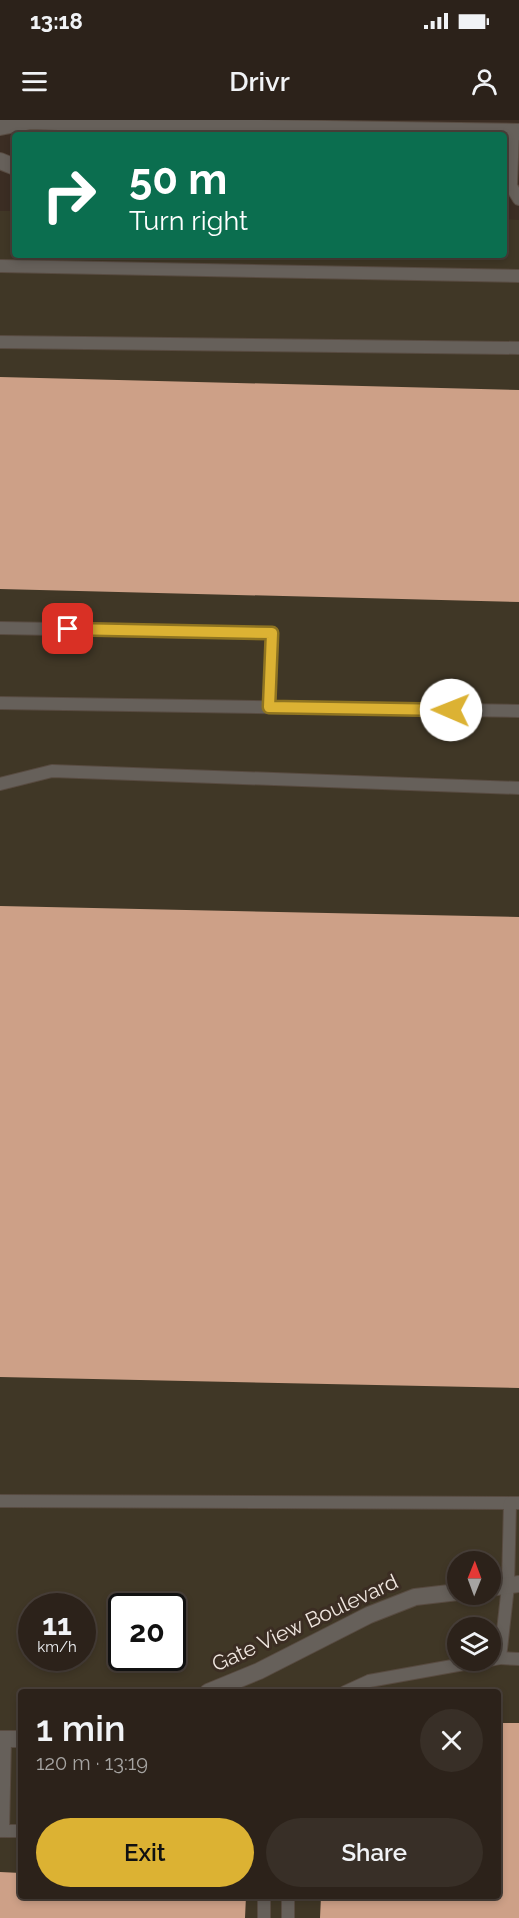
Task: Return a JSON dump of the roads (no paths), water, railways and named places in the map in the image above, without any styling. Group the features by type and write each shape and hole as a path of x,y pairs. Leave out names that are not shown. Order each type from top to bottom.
{"street":[{"path":"0,127 30,121 197,127 514,128 511,183"},
{"name":"Gate View Boulevard","path":"215,1689 259,1671 369,1615 416,1597 447,1593"}],"lane":[{"path":"511,183 519,199"},
{"path":"0,266 519,276"},
{"path":"0,342 519,348"},
{"path":"0,628 272,633 269,707"},
{"path":"0,703 519,711"},
{"path":"0,783 52,771 519,788"},
{"path":"0,1501 514,1503 514,1585 501,1636"},
{"path":"501,1659 519,1659"},
{"path":"352,1689 369,1682 447,1667"},
{"path":"9,1739 2,1831 18,1832"},
{"path":"264,1899 264,1918"},
{"path":"288,1899 288,1918"}]}
